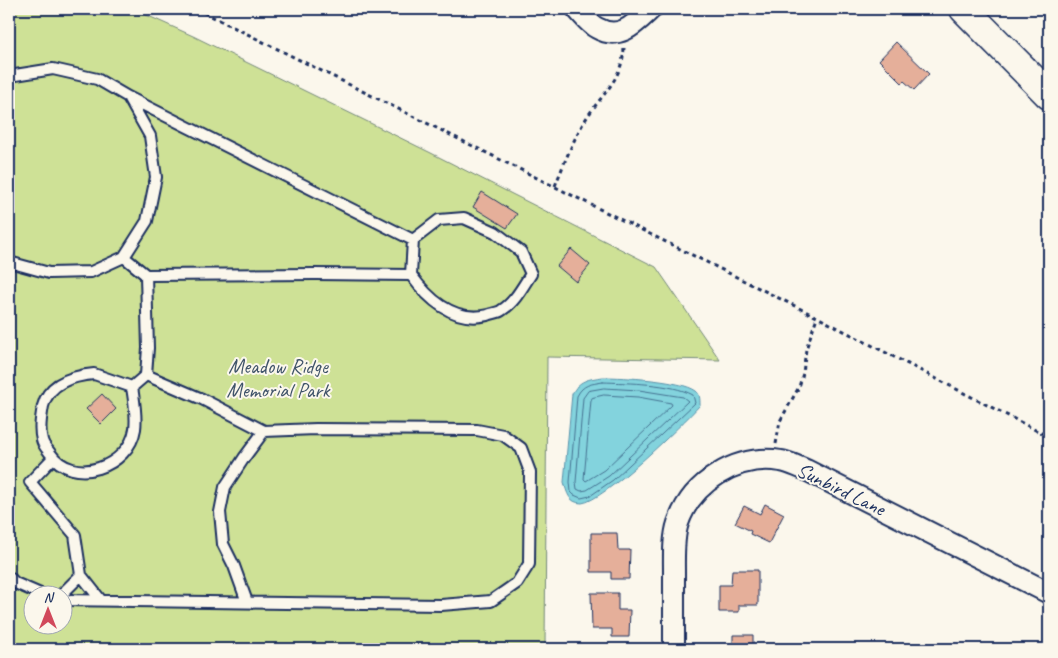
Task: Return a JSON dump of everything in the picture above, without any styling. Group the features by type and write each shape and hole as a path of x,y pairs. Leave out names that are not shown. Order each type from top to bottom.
{"street":[{"path":"577,9 596,28 609,33 623,32 634,25 651,9"},
{"path":"964,9 1049,96"},
{"name":"Sunbird Lane","path":"674,649 674,550 678,524 688,501 707,481 729,467 755,461 781,461 806,470 1049,593"}],"lane":[{"path":"9,76 52,69 97,79 128,98 413,240"},
{"path":"9,262 49,273 91,272 124,257 147,221 156,177 150,136 128,98"},
{"path":"464,218 495,232 521,252 531,274 519,293 502,311 479,317 453,314 423,292 411,276 413,240 439,220 464,218"},
{"path":"124,257 146,275 315,274 411,276"},
{"path":"132,387 146,375 148,348 146,275"},
{"path":"94,374 132,387 135,430 127,448 116,460 101,469 84,470 67,467 53,458 42,442 40,421 44,402 56,386 73,376 94,374"},
{"path":"72,600 441,605 491,601 517,583 529,564 530,472 521,448 503,435 477,430 316,429 264,431 202,399 146,375"},
{"path":"247,602 224,544 220,512 226,487 264,431"},
{"path":"53,458 30,482 75,534 81,575 100,599"},
{"path":"70,586 81,575"},
{"path":"9,577 22,586"}],"path":[{"path":"197,9 817,317 1049,437"},
{"path":"555,186 571,146 585,120 620,70 623,58 623,32"},
{"path":"776,444 780,421 799,387 804,373 806,350 817,317"}],"green space":[{"name":"Meadow Ridge Memorial Park","path":"9,9 133,9 193,36 429,152 656,267 720,360 547,357 545,649 9,649"}],"water":[{"path":"603,377 678,384 696,391 700,399 700,405 661,444 625,476 593,499 578,503 569,497 564,482 572,394 584,381"}],"building":[{"path":"896,42 929,74 914,90 904,81 902,83 879,60"},
{"path":"482,192 517,214 507,228 473,207"},
{"path":"571,249 590,265 576,282 557,266"},
{"path":"102,394 116,409 101,424 86,409"},
{"path":"765,504 784,514 769,543 750,534 751,531 735,523 744,506 760,514"},
{"path":"591,533 617,533 618,550 630,550 629,579 611,579 611,572 591,572"},
{"path":"732,570 758,570 758,605 739,605 739,612 719,612 719,585 731,585"},
{"path":"591,593 618,593 618,610 630,610 629,637 612,637 612,629 592,629"},
{"path":"733,635 753,635 753,649 733,649"}]}
